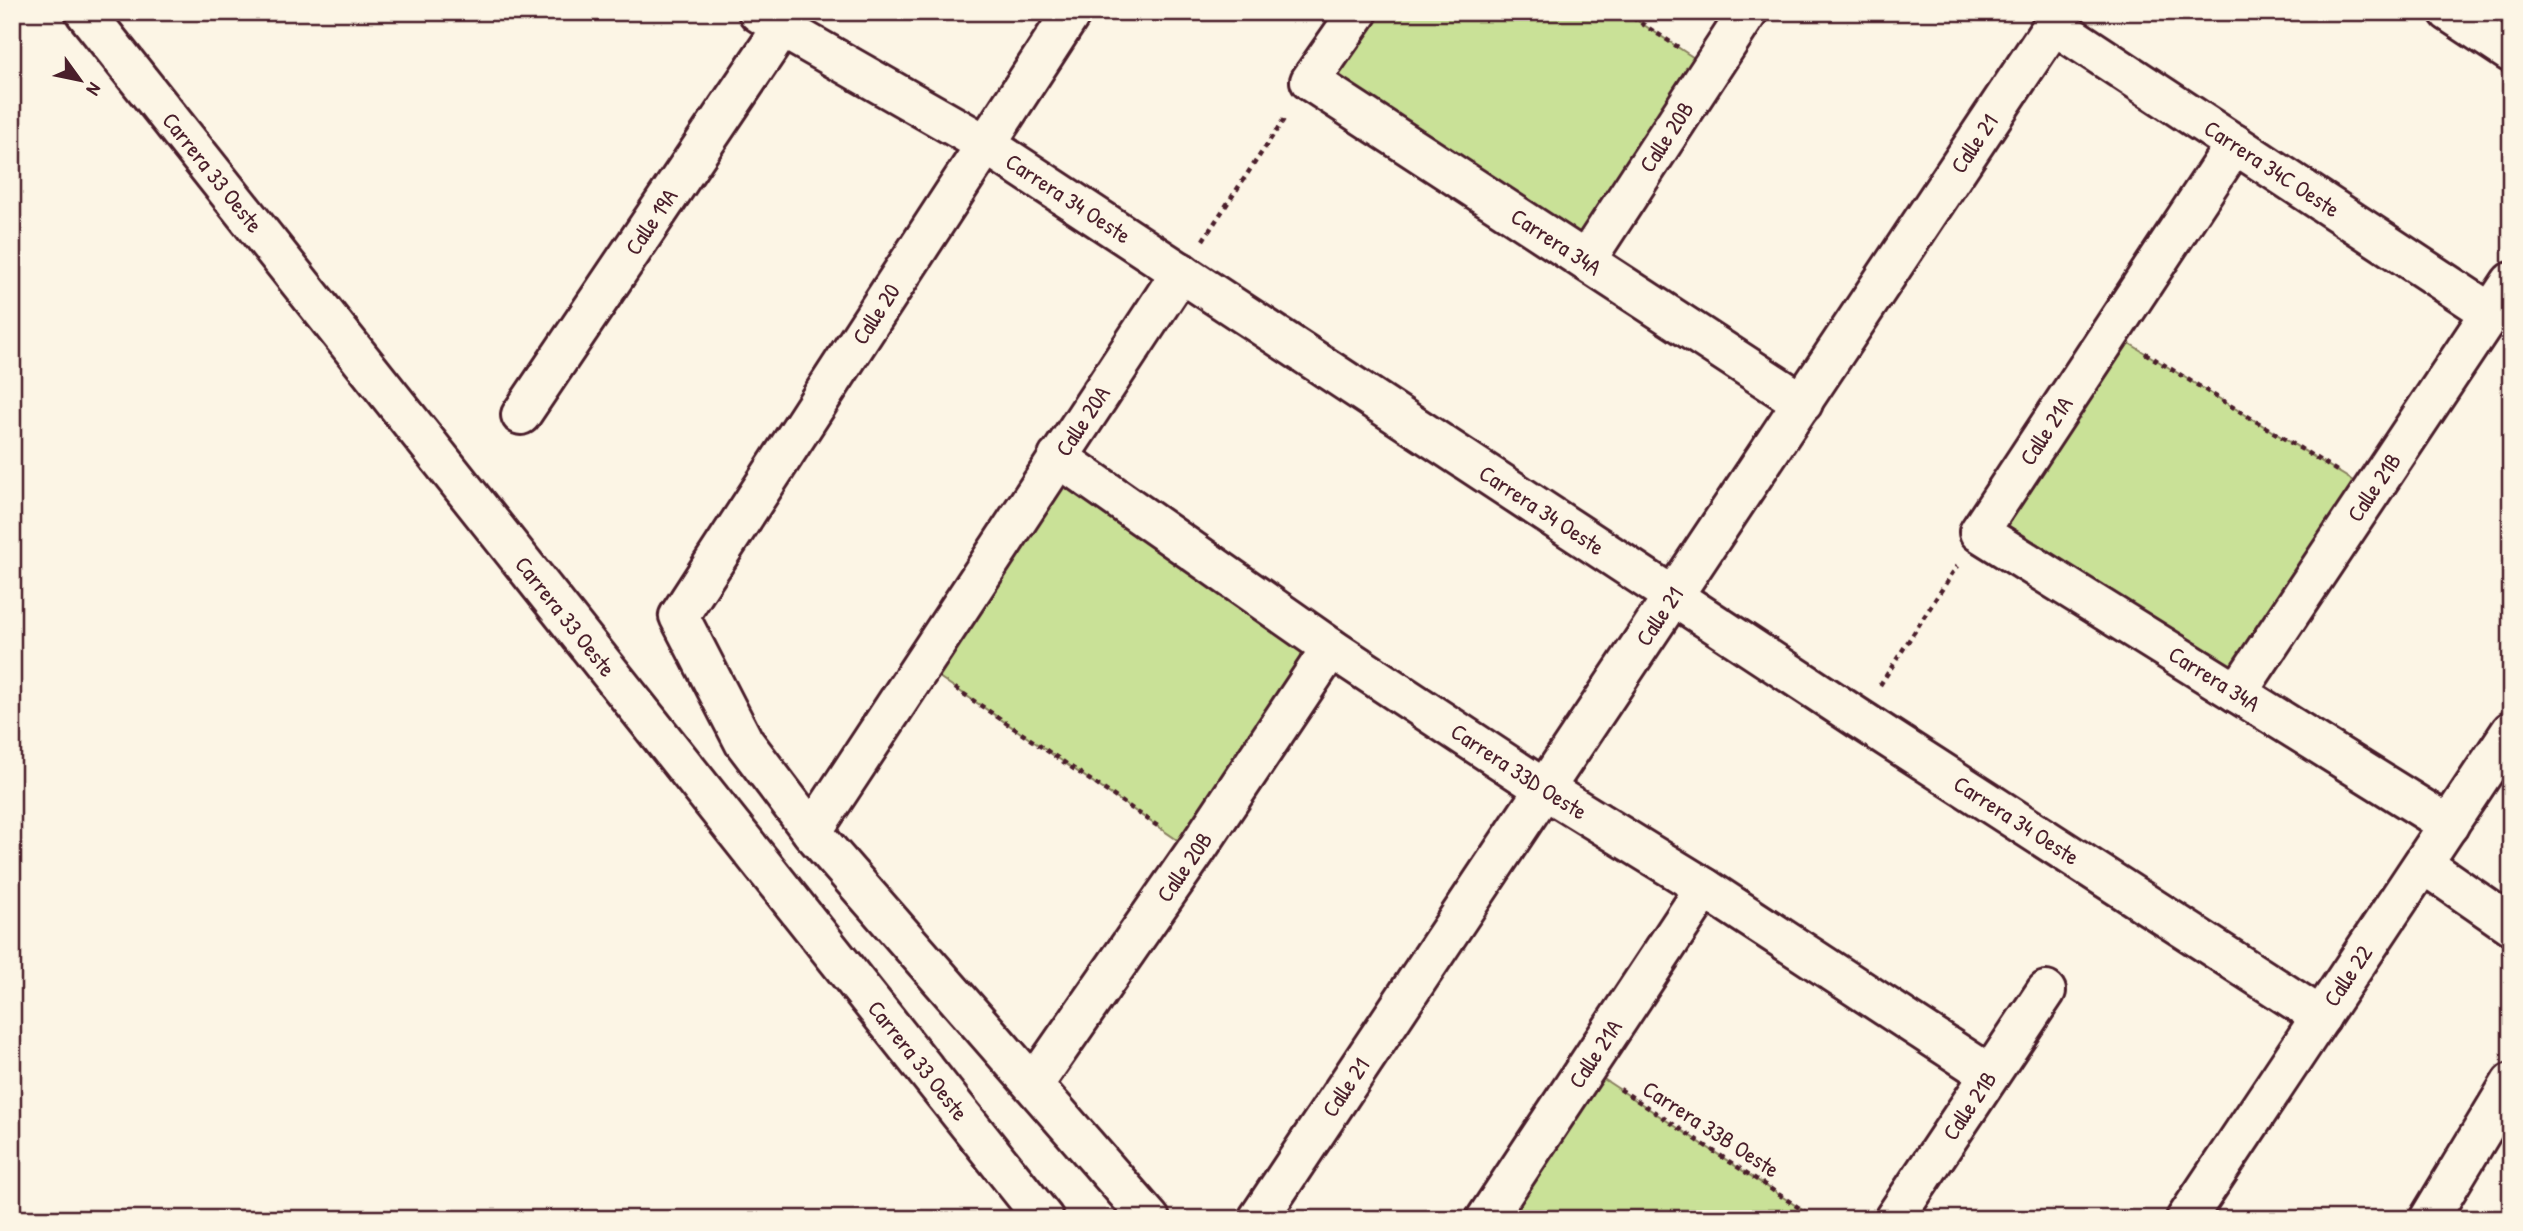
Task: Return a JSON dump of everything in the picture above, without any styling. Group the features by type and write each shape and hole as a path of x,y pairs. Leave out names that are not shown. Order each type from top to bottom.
{"street":[{"name":"Carrera 33 Oeste","path":"85,12 1044,1219"},
{"name":"Calle 20","path":"812,832 744,742 679,616 1072,12"},
{"path":"1310,81 1358,12"},
{"name":"Calle 20B","path":"1586,260 1748,12"},
{"path":"2449,12 2511,53"},
{"name":"Carrera 34C Oeste","path":"2058,19 2235,144 2501,298"},
{"name":"Calle 21","path":"1258,1219 2058,19"},
{"name":"Carrera 34 Oeste","path":"770,20 987,145 1858,718 2321,1017"},
{"name":"Calle 19A","path":"521,415 770,20"},
{"name":"Carrera 34A","path":"1310,81 1803,403"},
{"name":"Calle 21A","path":"1979,533 2235,144"},
{"name":"Calle 20A","path":"812,832 1181,272"},
{"name":"Calle 21B","path":"2238,693 2501,298"},
{"name":"Carrera 33D Oeste","path":"1058,457 1331,648 1546,790 1705,888 1989,1074"},
{"name":"Carrera 34A","path":"1979,533 2449,825"},
{"name":"Calle 20B","path":"1034,1084 1195,852 1331,648"},
{"name":"Calle 22","path":"2186,1219 2511,731"},
{"path":"812,832 1150,1219"},
{"path":"2423,864 2511,925"},
{"name":"Calle 21A","path":"1486,1219 1705,888"},
{"name":"Calle 21B","path":"1894,1219 2046,991"},
{"path":"2429,1219 2511,1083"}],"path":[{"path":"1624,12 1711,69"},
{"path":"1181,272 1310,81"},
{"path":"2111,332 2371,492"},
{"path":"1858,718 1979,533"},
{"path":"922,666 1195,852"},
{"name":"Carrera 33B Oeste","path":"1587,1068 1816,1219"}],"green space":[{"path":"1358,12 1624,12 1711,69 1586,260 1310,81"},
{"path":"2111,332 2371,492 2237,693 1979,532"},
{"path":"1058,457 1331,648 1195,852 923,666"},
{"path":"1587,1068 1816,1219 1486,1219"}]}
